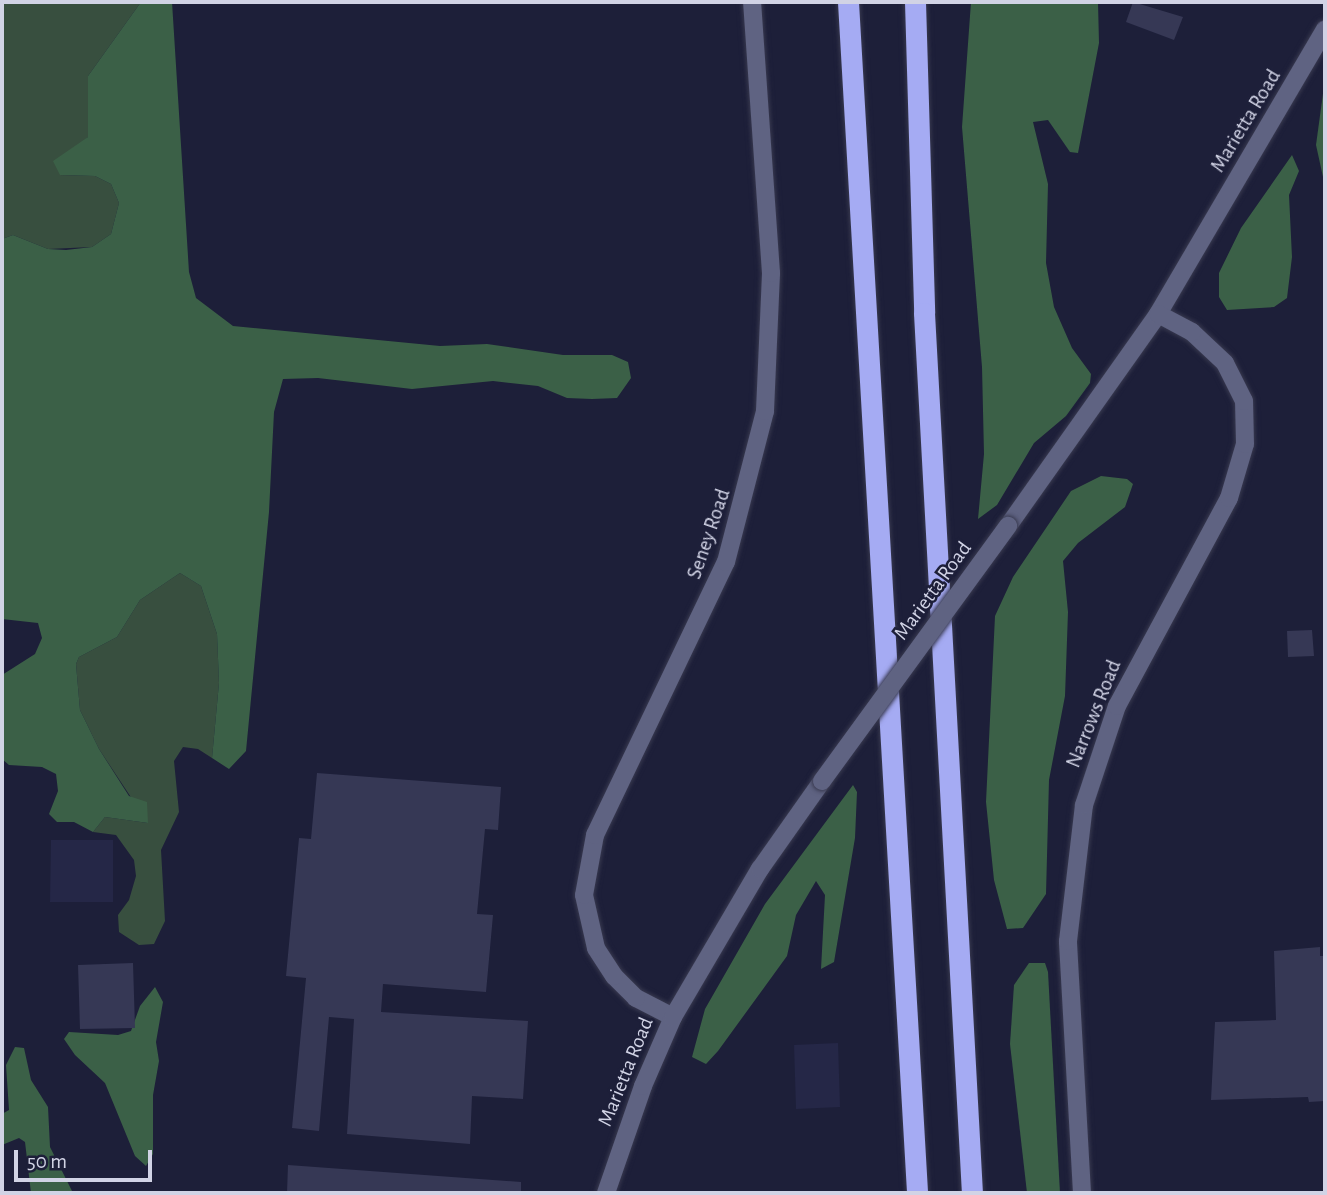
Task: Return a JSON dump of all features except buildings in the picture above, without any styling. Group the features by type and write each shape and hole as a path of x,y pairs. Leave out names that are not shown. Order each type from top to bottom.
{"highway":[{"path":"848,2 917,1193"},
{"path":"915,2 924,313 972,1193"}],"street":[{"name":"Seney Road","path":"673,1017 636,998 614,976 596,948 584,895 595,835 726,562 765,411 771,343 770,220 752,2"},
{"name":"Marietta Road","path":"606,1193 643,1086 673,1017 760,869 1158,314 1325,29"},
{"name":"Narrows Road","path":"1082,1193 1068,941 1084,806 1117,706 1229,498 1245,444 1244,401 1225,363 1192,332 1158,314"}],"shaded area":[{"path":"51,840 113,840 113,902 50,902"},
{"path":"838,1043 840,1107 796,1109 794,1045"}],"green space":[{"path":"2,2 141,2 88,76 88,137 60,175 95,176 111,184 119,203 111,234 92,247 48,249 13,235 2,239"},
{"path":"141,2 172,2 189,272 196,298 233,326 440,346 487,344 563,355 612,355 628,362 631,378 617,398 592,399 567,398 538,386 493,381 412,389 318,378 283,379 274,412 269,512 246,751 229,769 212,758 219,683 217,634 201,586 180,573 140,600 117,637 79,657 76,664 80,710 99,749 129,796 147,802 148,823 105,817 93,832 74,822 57,822 49,814 58,791 56,774 42,767 9,765 2,759 2,675 35,654 42,638 38,623 2,619 2,239 13,235 48,249 66,250 92,247 111,234 119,203 111,184 95,176 60,175 53,161 88,137 88,76"},
{"path":"971,2 1098,2 1099,43 1078,153 1070,152 1048,120 1033,122 1048,184 1046,263 1054,307 1072,348 1091,374 1090,383 1066,416 1034,443 997,505 978,519 984,454 982,367 962,127"},
{"path":"1325,79 1325,186 1316,145"},
{"path":"1292,155 1299,171 1289,195 1292,257 1287,298 1274,307 1227,310 1219,297 1219,273 1241,228"},
{"path":"1101,476 1127,479 1133,484 1125,507 1078,543 1063,561 1068,612 1065,696 1049,780 1046,894 1023,928 1007,929 994,880 986,802 995,616 1013,577 1071,491"},
{"path":"180,573 201,586 217,634 219,683 212,758 198,749 183,747 174,761 179,812 161,850 165,921 154,944 139,945 119,932 118,915 129,900 136,876 134,860 116,835 93,832 105,817 148,823 99,749 80,710 76,664 79,657 117,637 140,600"},
{"path":"853,785 857,792 855,838 834,962 821,969 825,895 816,881 796,915 787,956 706,1064 692,1057 705,1009 765,904"},
{"path":"1029,963 1045,963 1048,972 1060,1193 1027,1193 1010,1044 1014,985"},
{"path":"155,987 163,1002 156,1042 159,1061 153,1095 153,1154 146,1166 135,1156 105,1083 75,1055 64,1039 69,1032 118,1035 131,1031 140,1006"},
{"path":"15,1047 24,1048 31,1080 48,1107 50,1147 73,1193 31,1193 25,1142 19,1138 2,1145 2,1114 9,1110 6,1065"}]}
